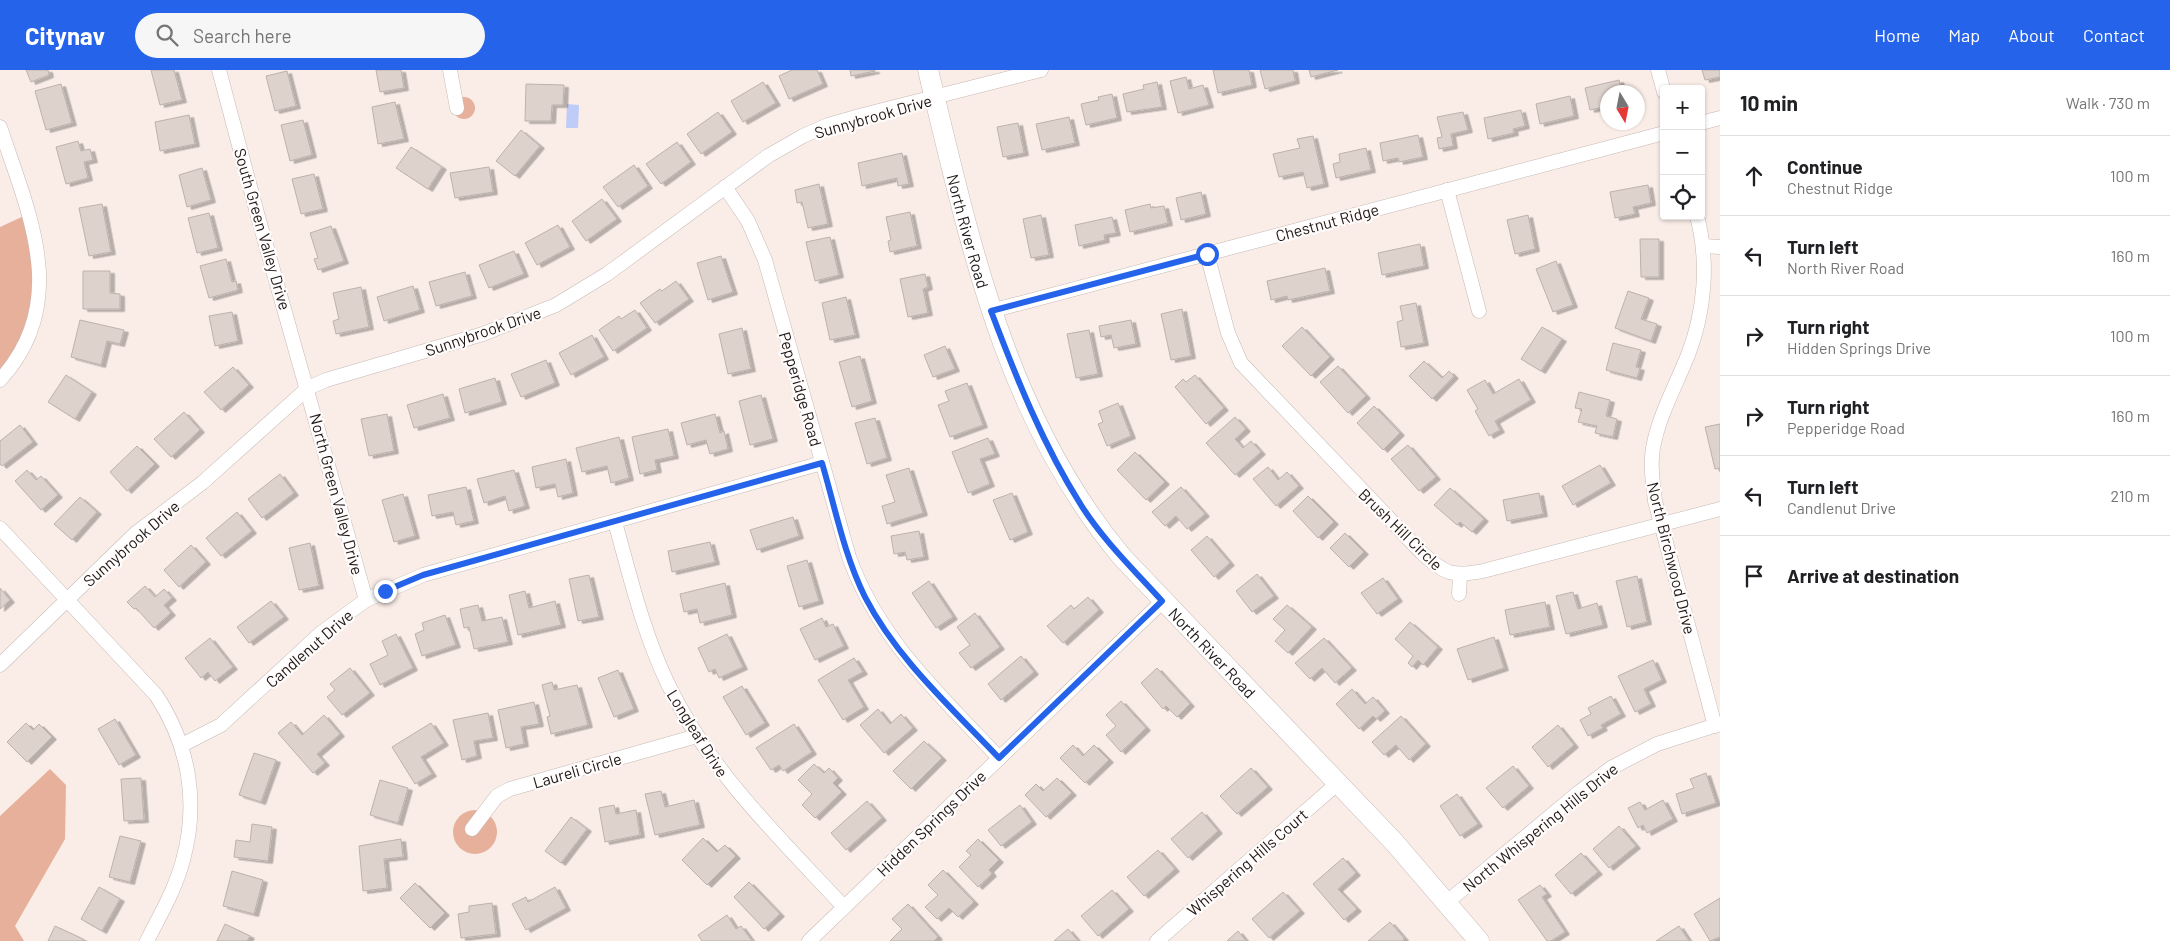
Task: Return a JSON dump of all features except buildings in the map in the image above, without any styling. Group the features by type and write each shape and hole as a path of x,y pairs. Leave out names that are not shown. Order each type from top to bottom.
{"street":[{"name":"South Green Valley Drive","path":"219,70 256,213 308,388"},
{"path":"450,70 457,108"},
{"name":"North River Road","path":"928,70 976,263 991,311 1048,447 1081,506 1122,557 1162,601 1394,842 1478,941"},
{"name":"Sunnybrook Drive","path":"0,665 136,533 202,483 308,388 326,380 483,334 556,305 606,274 725,187 788,144 820,129 1041,70"},
{"path":"1658,70 1662,85"},
{"path":"1705,122 1720,118"},
{"path":"0,127 32,222 40,259 40,275 36,308 28,334 11,367 0,380"},
{"name":"Chestnut Ridge","path":"991,311 1660,134"},
{"name":"Pepperidge Road","path":"725,187 748,220 765,260 849,557 857,578 877,618 907,660 999,758"},
{"path":"1447,190 1479,311"},
{"name":"North Birchwood Drive","path":"1698,220 1704,246 1704,275 1696,331 1658,426 1653,449 1652,468 1655,501 1718,725"},
{"path":"1704,246 1720,247"},
{"name":"Brush Hill Circle","path":"1207,254 1232,347 1247,370 1422,553 1448,573 1460,576 1483,572 1720,509"},
{"name":"North Green Valley Drive","path":"308,388 366,600"},
{"name":"Candlenut Drive","path":"182,746 221,725 321,633 366,600 423,575 822,463"},
{"name":"Longleaf Drive","path":"615,522 643,621 653,649 668,684 697,736 747,804 844,907"},
{"path":"0,528 156,695 175,727 182,746 190,779 190,830 179,873 147,941"},
{"path":"1459,594 1460,576"},
{"name":"Hidden Springs Drive","path":"808,941 1162,601"},
{"name":"North Whispering Hills Drive","path":"1446,903 1578,793 1611,768 1658,744 1718,725"},
{"name":"Laureli Circle","path":"472,829 497,796 510,789 697,736"},
{"name":"Whispering Hills Court","path":"1157,941 1338,783"}],"shaded area":[{"path":"464,97 472,100 475,108 472,116 464,119 456,116 453,108 456,100"},
{"path":"26,215 36,254 31,316 21,341 0,374 0,227"},
{"path":"50,769 66,785 65,839 15,926 24,941 0,941 0,816"},
{"path":"475,810 487,814 493,820 497,832 493,844 487,850 475,854 463,850 457,844 453,832 457,820 463,814"}],"water":[{"path":"567,104 579,105 578,128 566,128"}],"route":[{"path":"385,591 423,575 822,463 849,557 865,596 877,618 907,660 999,758 1162,601 1122,557 1081,506 1052,454 1038,424 1003,344 991,311 1020,305 1207,254"}]}
